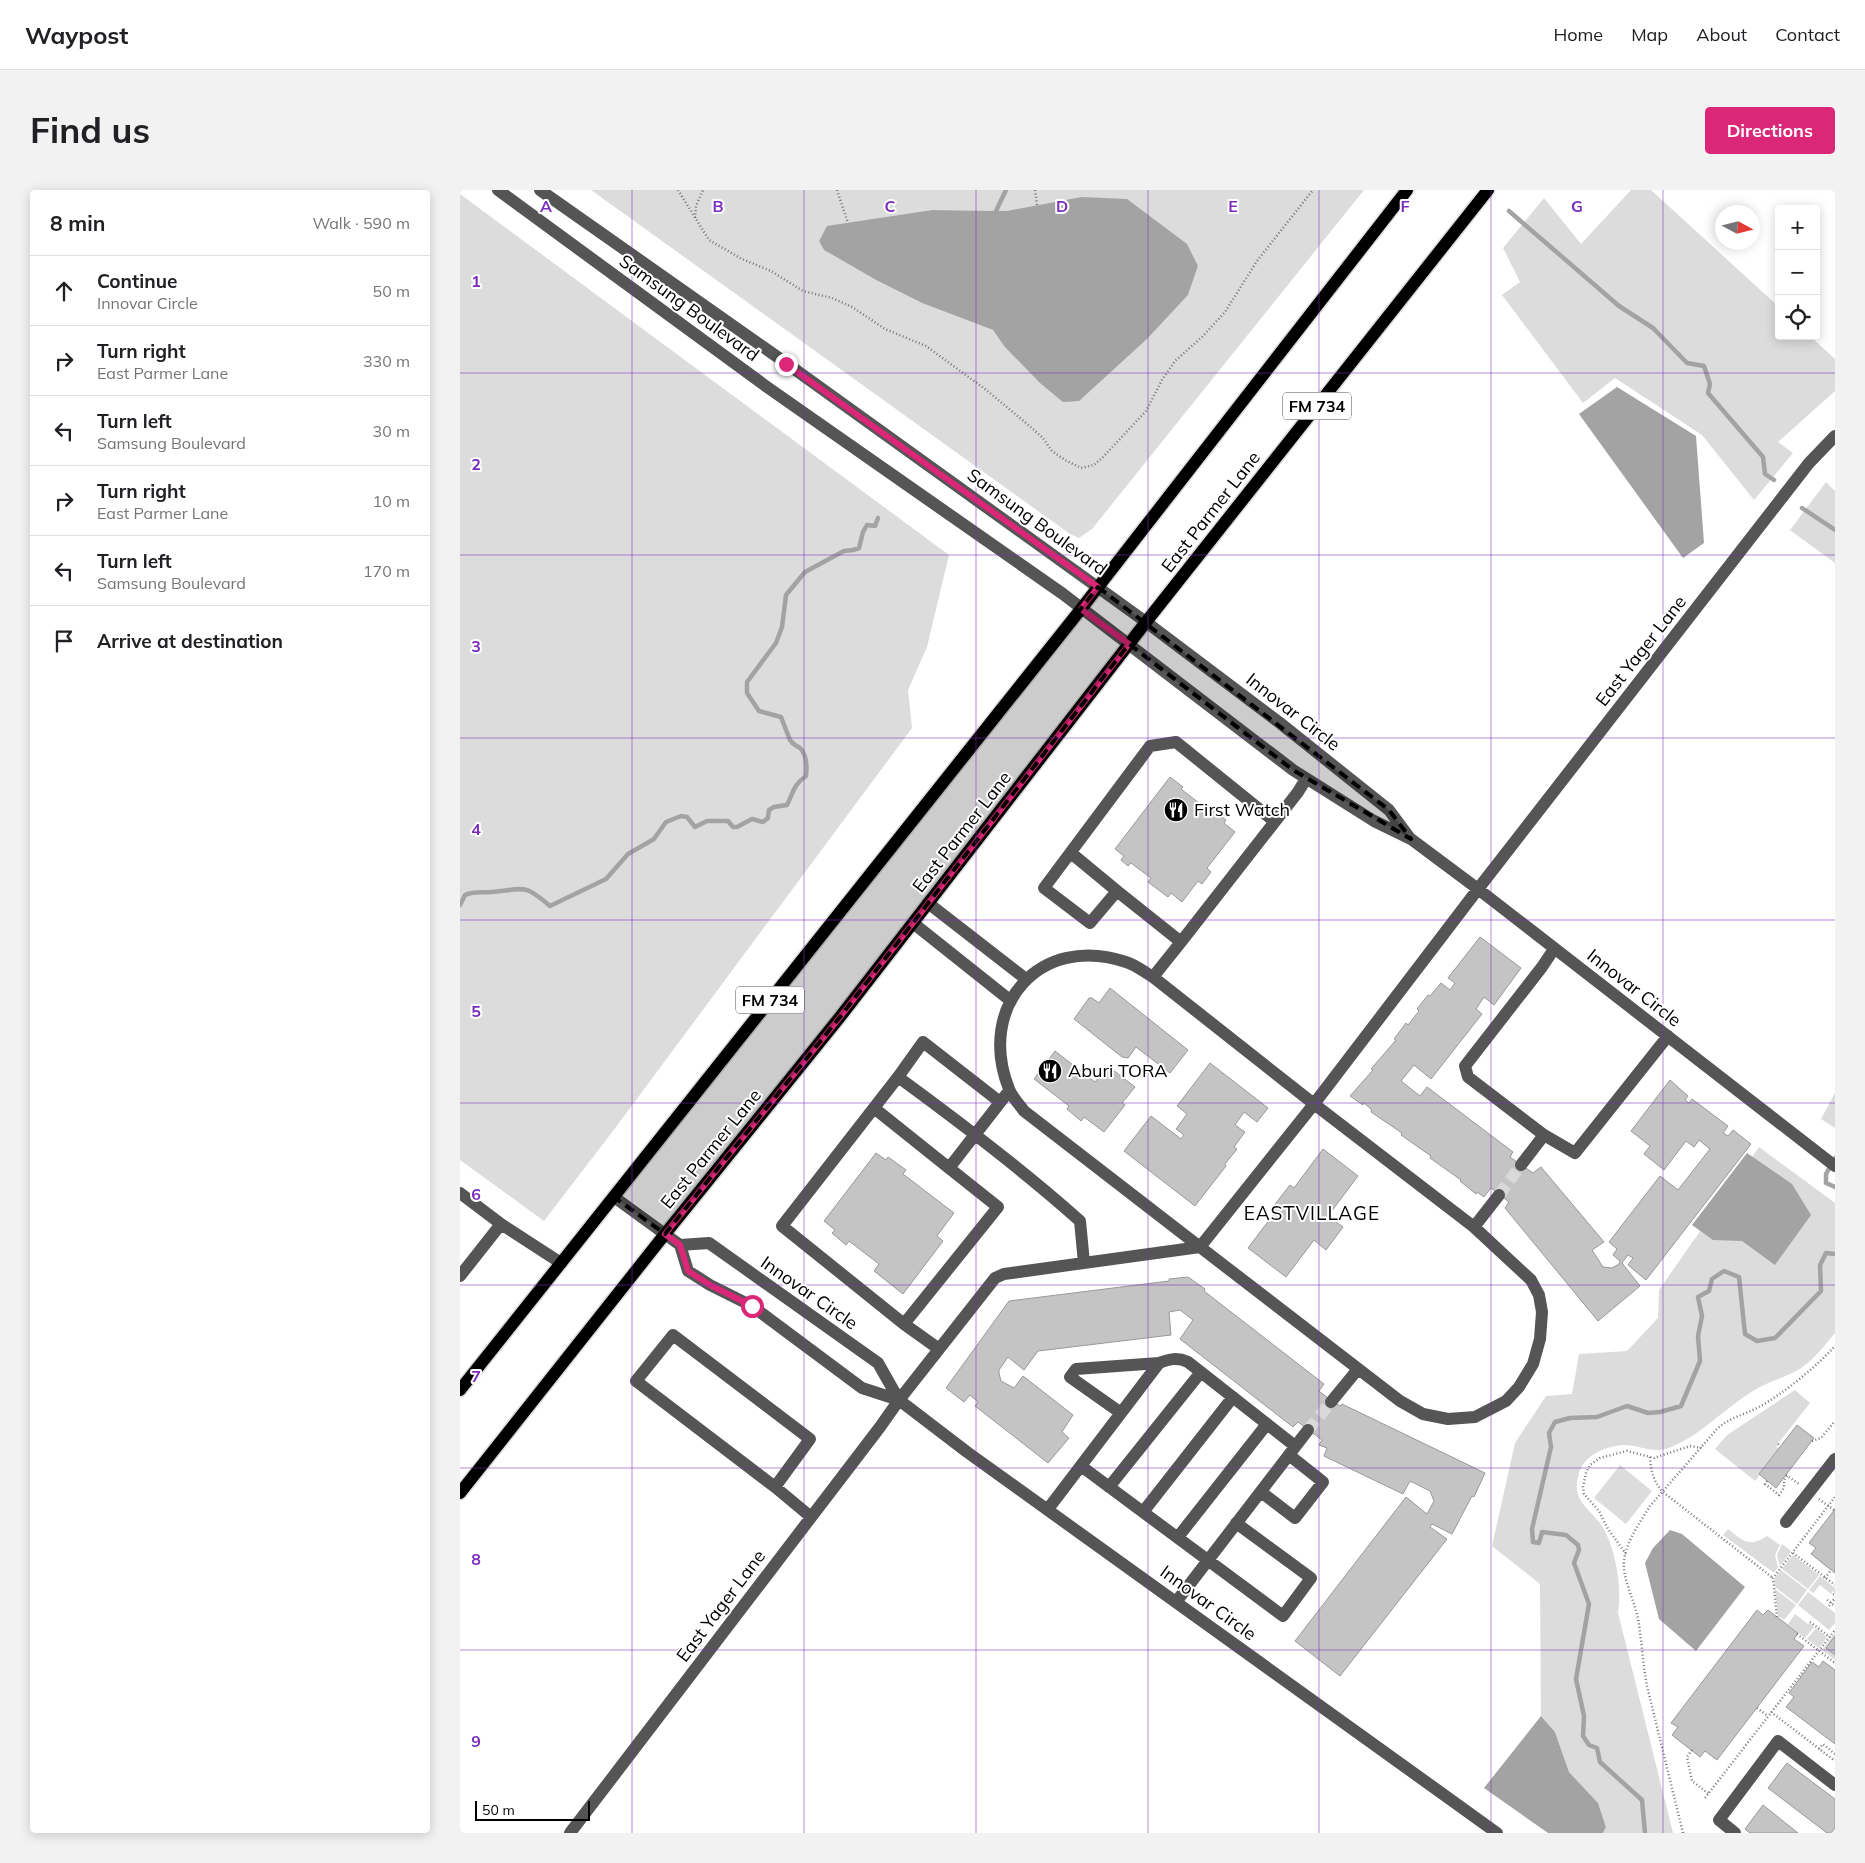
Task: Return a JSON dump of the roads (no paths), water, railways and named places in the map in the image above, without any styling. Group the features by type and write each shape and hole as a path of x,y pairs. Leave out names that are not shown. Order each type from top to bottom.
{"main road":[{"name":"FM 734","path":"460,1390 1081,609 1407,190"},
{"name":"East Parmer Lane","path":"460,1493 840,1017 1146,622 1488,190"}],"street":[{"name":"Samsung Boulevard","path":"540,190 1146,622"},
{"name":"Samsung Boulevard","path":"501,191 767,387 1063,594 1129,644"},
{"name":"East Yager Lane","path":"570,1833 899,1400 995,1278 1004,1274 1200,1247 1314,1104 1809,463 1835,436"},
{"name":"Innovar Circle","path":"1146,622 1280,723 1389,810 1411,840"},
{"name":"Innovar Circle","path":"1129,644 1306,779 1374,821 1411,840 1554,948 1835,1166"},
{"path":"1116,891 1090,923 1044,888 1072,853 1150,746 1176,742 1274,821"},
{"path":"1153,977 1306,779"},
{"path":"1072,853 1116,891 1181,942"},
{"path":"928,903 1026,979"},
{"path":"913,923 1011,1001"},
{"path":"1554,948 1542,967 1465,1066 1468,1077 1544,1135 1575,1153 1668,1036"},
{"path":"1079,956 1106,956 1128,962 1153,977 1474,1227 1531,1280 1539,1295 1542,1312 1540,1339 1533,1364 1519,1387 1506,1401 1475,1417 1448,1419 1423,1414 1408,1405 1358,1369 1024,1111 1009,1090 1003,1069 1000,1042 1007,1008 1026,979 1053,961 1079,956"},
{"path":"939,1349 904,1324 782,1226 923,1042 1000,1102"},
{"path":"898,1077 976,1133 1046,1190 1080,1221 1084,1263"},
{"path":"949,1168 1009,1090"},
{"path":"874,1108 998,1207 904,1324"},
{"path":"1521,1165 1544,1135"},
{"path":"460,1193 501,1224 561,1263"},
{"path":"1474,1227 1499,1195"},
{"path":"614,1197 680,1245"},
{"path":"460,1276 501,1224"},
{"name":"Innovar Circle","path":"899,1400 878,1363 709,1243 680,1245 688,1271 710,1285 752,1306 862,1388 899,1400 1048,1510 1497,1833"},
{"path":"775,1487 810,1439 673,1335 636,1381 775,1487 811,1517"},
{"path":"1121,1413 1070,1376 1076,1369 1159,1363 1172,1358 1181,1359 1201,1372 1267,1424 1323,1482 1295,1518 1260,1492"},
{"path":"1048,1510 1159,1363"},
{"path":"1332,1402 1358,1369"},
{"path":"1109,1487 1201,1372"},
{"path":"1143,1512 1233,1397"},
{"path":"1178,1538 1267,1424"},
{"path":"1176,1602 1308,1430"},
{"path":"1786,1522 1835,1459"},
{"path":"1081,1466 1283,1616 1311,1578 1236,1523"},
{"path":"1735,1833 1719,1820 1778,1741 1835,1785"}],"waterway":[{"path":"996,216 996,211 1006,190"},
{"path":"1509,211 1619,306 1653,328 1687,363 1704,366 1710,384 1708,393 1763,457 1765,474 1774,480"},
{"path":"1802,508 1835,530"},
{"path":"460,905 465,895 468,894 523,889 534,894 550,906 606,879 628,854 654,839 666,822 681,816 687,817 695,827 707,821 728,821 733,827 737,827 752,819 763,822 768,818 769,810 774,807 787,805 796,786 806,776 805,758 800,748 790,740 781,717 759,711 747,693 747,682 776,643 782,627 786,595 805,572 844,551 859,548 867,525 875,526 878,518"},
{"path":"1835,1158 1826,1174 1826,1183 1835,1187"},
{"path":"1645,1833 1642,1800 1600,1762 1597,1748 1589,1745 1583,1736 1584,1716 1576,1679 1589,1604 1574,1563 1579,1550 1578,1545 1566,1535 1542,1532 1539,1543 1533,1542 1532,1529 1551,1447 1549,1433 1555,1422 1570,1418 1597,1417 1627,1406 1648,1413 1660,1412 1681,1406 1700,1361 1698,1336 1702,1316 1698,1297 1709,1291 1712,1279 1724,1271 1739,1277 1745,1334 1757,1341 1775,1338 1821,1291 1820,1265 1826,1253 1835,1254"}],"tunnel":[{"path":"1499,1195 1521,1165"},
{"path":"1308,1430 1331,1402"}],"place":[{"name":"First Watch","path":"1176,810"},
{"name":"Aburi TORA","path":"1050,1071"}],"district":[{"name":"EASTVILLAGE","path":"1312,1213"}]}
